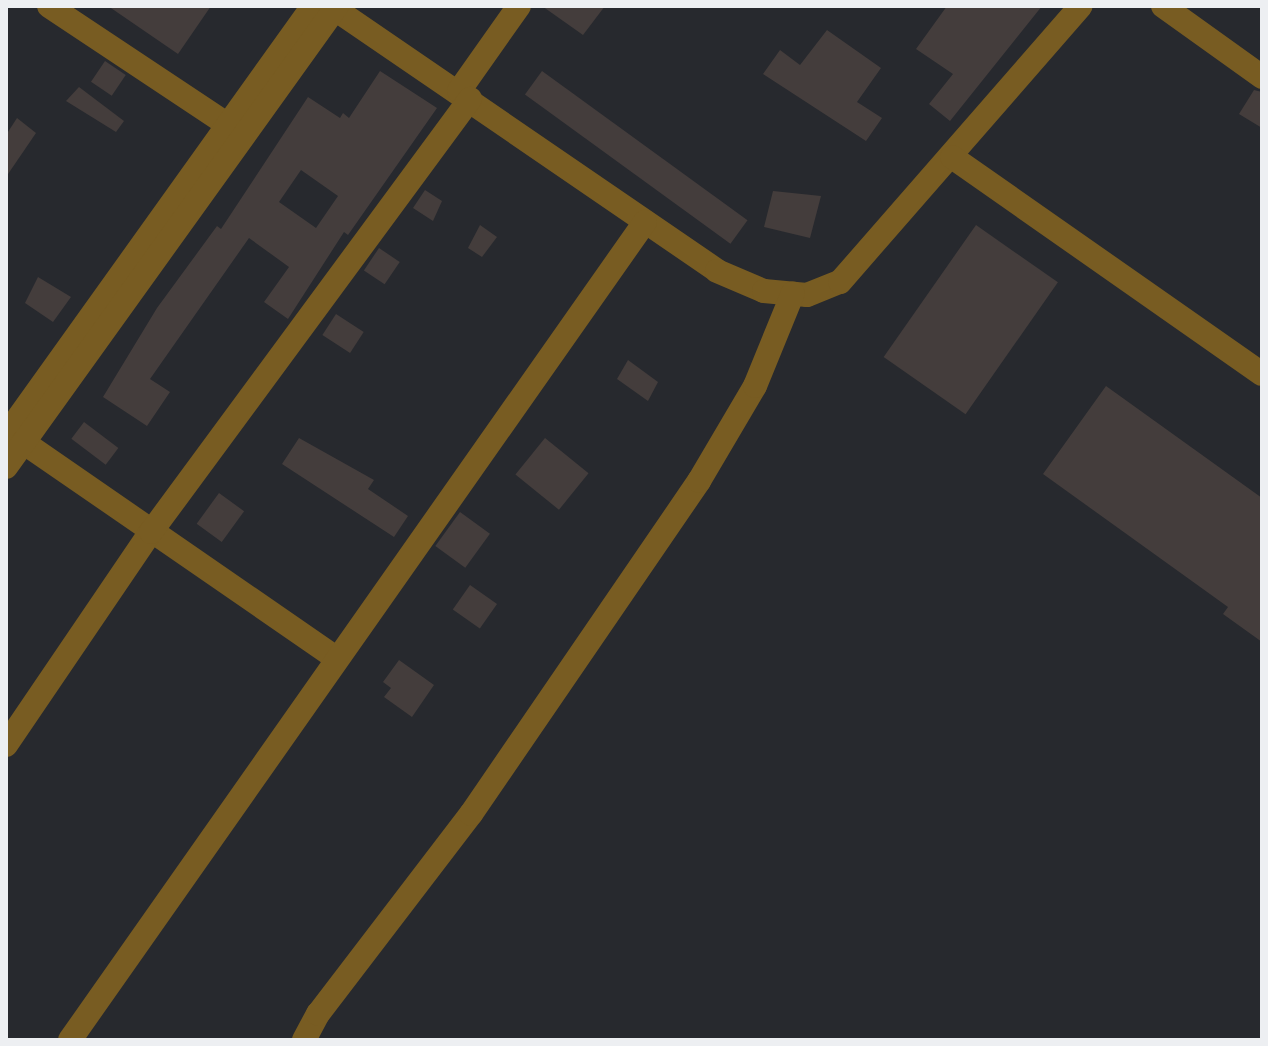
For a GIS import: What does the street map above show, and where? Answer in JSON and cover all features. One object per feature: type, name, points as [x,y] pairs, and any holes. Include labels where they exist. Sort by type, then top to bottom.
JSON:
[{"type":"street","points":[[49,6],[235,130]]},
{"type":"street","points":[[6,745],[151,532],[464,95],[519,6]]},
{"type":"street","points":[[6,467],[15,439],[235,130],[328,7],[464,95],[717,271],[764,291],[807,295],[840,282],[1081,6]]},
{"type":"street","points":[[1163,6],[1262,77]]},
{"type":"street","points":[[952,157],[1262,374]]},
{"type":"street","points":[[70,1040],[645,222]]},
{"type":"street","points":[[304,1040],[471,814],[699,481],[755,386],[793,293]]},
{"type":"street","points":[[15,439],[336,658]]},
{"type":"building","points":[[108,6],[211,6],[178,54]]},
{"type":"building","points":[[542,6],[605,6],[583,35]]},
{"type":"building","points":[[947,6],[1042,6],[950,121],[929,104],[953,74],[916,49]]},
{"type":"building","points":[[827,30],[881,68],[857,102],[882,118],[866,141],[763,74],[780,50],[800,65]]},
{"type":"building","points":[[105,61],[126,75],[112,96],[91,82]]},
{"type":"building","points":[[380,71],[437,108],[348,235],[344,232],[288,319],[264,302],[289,267],[249,238],[150,379],[170,392],[147,426],[103,397],[157,308],[217,226],[221,229],[308,97],[340,118],[343,113],[349,118]],"holes":[[[301,170],[338,196],[316,228],[279,202]]]},
{"type":"building","points":[[542,71],[747,220],[730,244],[525,94]]},
{"type":"building","points":[[79,87],[124,121],[116,132],[66,101]]},
{"type":"building","points":[[1254,90],[1262,92],[1262,128],[1239,114]]},
{"type":"building","points":[[17,118],[36,133],[6,177],[6,135]]},
{"type":"building","points":[[425,190],[442,201],[433,221],[413,208]]},
{"type":"building","points":[[773,191],[821,196],[810,238],[764,227]]},
{"type":"building","points":[[480,225],[497,237],[482,257],[468,248]]},
{"type":"building","points":[[976,225],[1058,282],[966,414],[884,357]]},
{"type":"building","points":[[379,248],[400,262],[385,284],[364,270]]},
{"type":"building","points":[[38,277],[71,297],[53,322],[25,303]]},
{"type":"building","points":[[336,314],[364,332],[350,353],[322,335]]},
{"type":"building","points":[[628,360],[658,382],[648,401],[617,379]]},
{"type":"building","points":[[1106,386],[1262,498],[1262,642],[1223,614],[1228,607],[1043,474]]},
{"type":"building","points":[[84,422],[118,448],[106,465],[71,439]]},
{"type":"building","points":[[299,438],[374,480],[368,489],[408,516],[394,537],[282,464]]},
{"type":"building","points":[[545,438],[589,473],[559,510],[515,475]]},
{"type":"building","points":[[219,493],[244,511],[222,542],[197,524]]},
{"type":"building","points":[[460,512],[490,534],[465,568],[435,546]]},
{"type":"building","points":[[470,585],[497,604],[480,629],[453,610]]},
{"type":"building","points":[[399,660],[434,685],[412,717],[384,697],[391,688],[383,682]]}]
